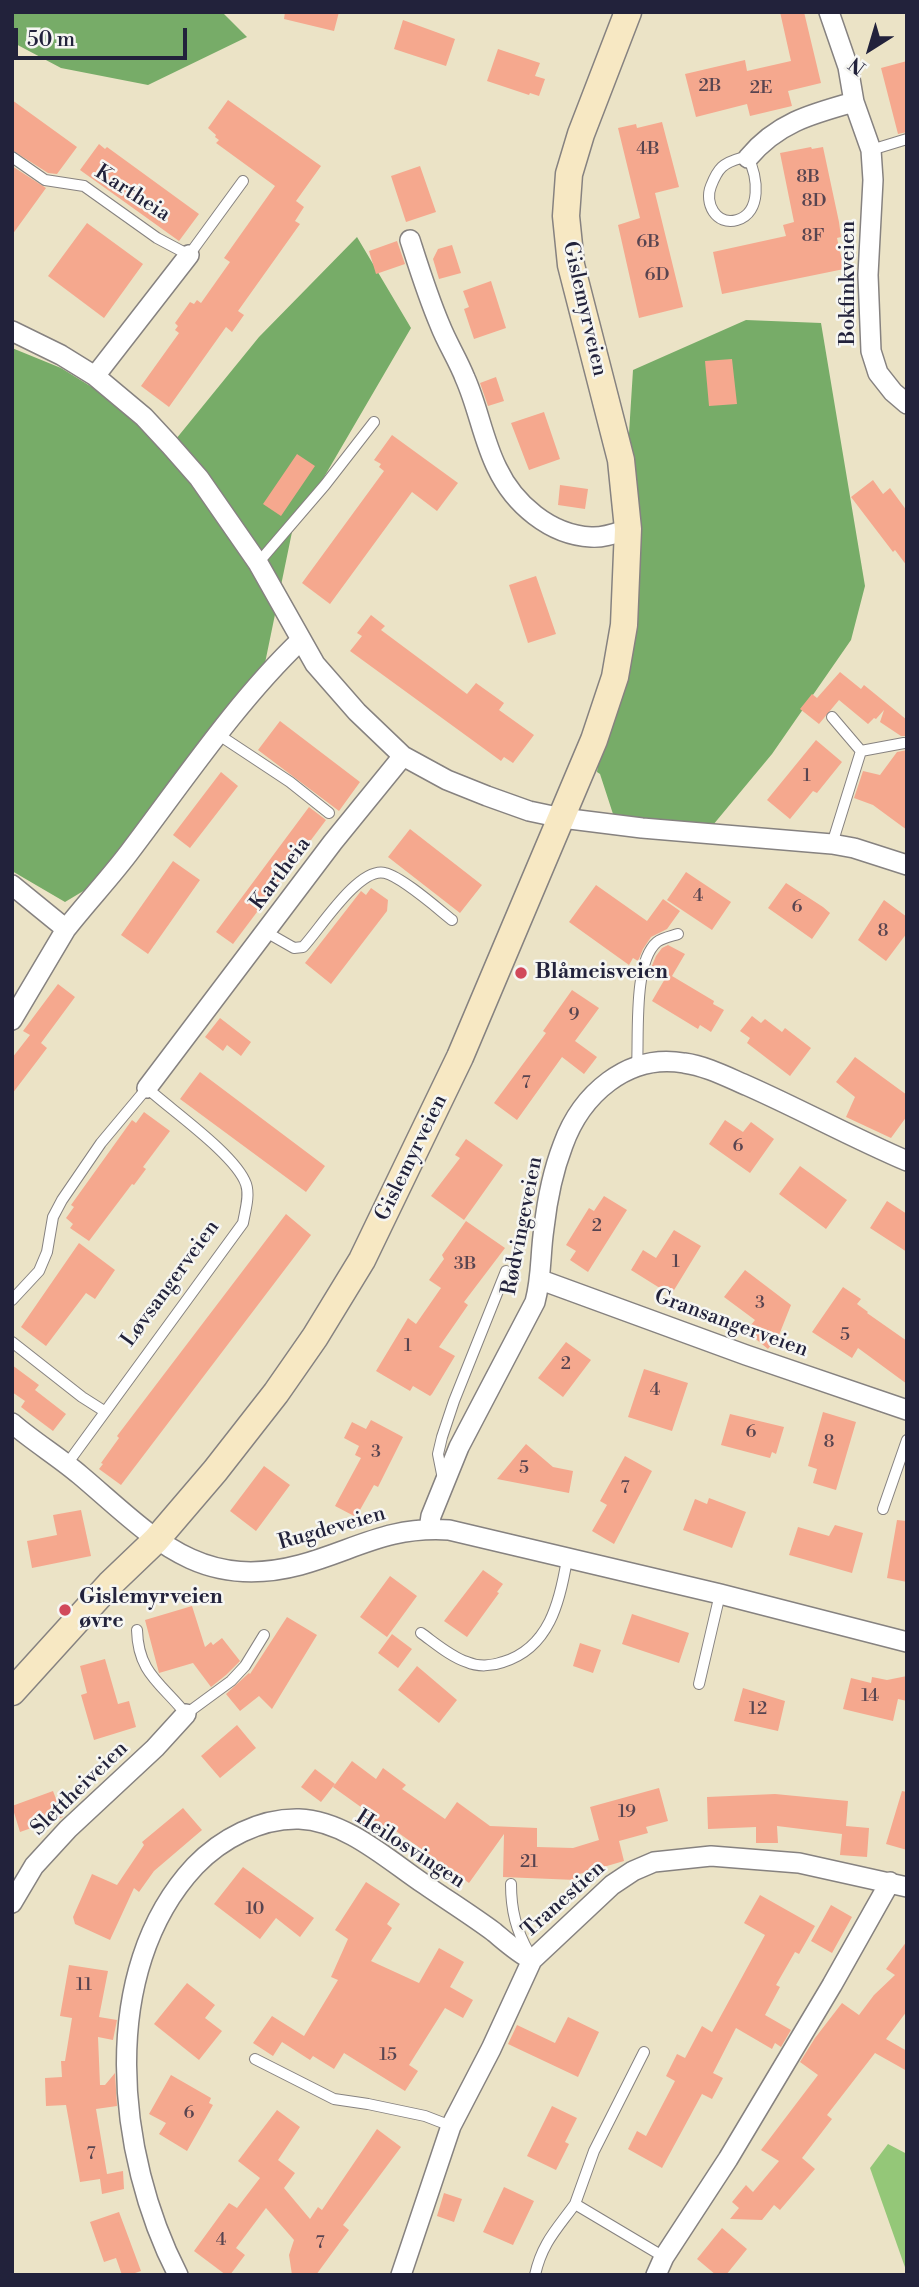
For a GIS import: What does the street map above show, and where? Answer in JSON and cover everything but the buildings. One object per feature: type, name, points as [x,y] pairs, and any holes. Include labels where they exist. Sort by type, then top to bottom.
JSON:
[{"type":"street","name":"Gislemyrveien","points":[[12,1692],[110,1584],[156,1540],[276,1394],[315,1338],[362,1260],[460,1057],[594,740],[615,677],[624,625],[628,529],[621,460],[571,265],[566,216],[569,174],[574,154],[628,12]]},
{"type":"street","name":"Bokfinkveien","points":[[829,12],[848,67],[854,102],[871,150],[873,180],[868,275],[871,351],[878,373],[907,404]]},
{"type":"street","points":[[748,158],[761,142],[774,132],[813,113],[854,102]]},
{"type":"street","points":[[410,240],[440,326],[466,379],[493,459],[510,490],[529,511],[549,526],[561,530],[592,538],[628,529]]},
{"type":"street","points":[[95,376],[189,255]]},
{"type":"street","points":[[12,331],[61,355],[95,376],[144,417],[178,453],[214,498],[258,563],[315,664],[375,731],[403,756],[447,780],[529,811],[642,828],[832,844],[907,865]]},
{"type":"street","points":[[12,1020],[66,929],[129,853],[219,735],[281,659],[301,640]]},
{"type":"street","name":"Kartheia","points":[[266,932],[333,842],[403,756]]},
{"type":"street","points":[[12,885],[66,929]]},
{"type":"street","points":[[147,1088],[266,932]]},
{"type":"street","name":"Rødvingeveien","points":[[429,1529],[444,1483],[475,1413],[535,1302],[541,1280],[544,1229],[555,1172],[569,1129],[593,1095],[624,1071],[654,1062],[682,1062],[710,1070],[907,1161]]},
{"type":"street","name":"Gransangerveien","points":[[541,1280],[907,1410]]},
{"type":"street","points":[[12,1423],[67,1464],[156,1540]]},
{"type":"street","name":"Rugdeveien","points":[[156,1540],[197,1562],[228,1572],[250,1572],[300,1565],[373,1538],[429,1529],[468,1534],[907,1642]]},
{"type":"street","name":"Slettheiveien","points":[[12,1903],[34,1866],[155,1748],[186,1714]]},
{"type":"street","name":"Heilosvingen","points":[[178,2275],[166,2252],[136,2159],[128,2097],[129,2032],[138,1972],[156,1921],[183,1879],[201,1860],[236,1834],[256,1827],[298,1819],[319,1822],[365,1843],[532,1960]]},
{"type":"street","name":"Tranestien","points":[[401,2275],[451,2126],[491,2049],[532,1960],[612,1885],[633,1871],[654,1862],[711,1857],[799,1863],[898,1884],[858,1941],[728,2160],[660,2266]]},
{"type":"lane","points":[[871,150],[907,139]]},
{"type":"lane","name":"Kartheia","points":[[12,157],[45,180],[84,186],[156,238],[189,255]]},
{"type":"lane","points":[[748,158],[756,178],[753,204],[746,215],[735,221],[724,219],[715,214],[708,204],[709,190],[715,175],[725,163],[748,158]]},
{"type":"lane","points":[[189,255],[243,181]]},
{"type":"lane","points":[[258,563],[325,485],[374,422]]},
{"type":"lane","points":[[832,717],[861,751]]},
{"type":"lane","points":[[219,735],[290,782],[329,813]]},
{"type":"lane","points":[[861,751],[904,743]]},
{"type":"lane","points":[[832,844],[861,751]]},
{"type":"lane","name":"Kartheia","points":[[266,932],[293,948],[303,947],[362,879],[377,872],[394,877],[453,919]]},
{"type":"lane","points":[[637,1067],[641,974],[647,956],[658,941],[678,934]]},
{"type":"lane","points":[[12,1300],[39,1271],[47,1252],[53,1217],[62,1200],[101,1143],[147,1088]]},
{"type":"lane","name":"Løvsangerveien","points":[[67,1464],[147,1356],[176,1311],[243,1223],[247,1202],[246,1184],[231,1163],[147,1088]]},
{"type":"lane","points":[[444,1483],[439,1454],[442,1437],[506,1271]]},
{"type":"lane","points":[[12,1342],[104,1411]]},
{"type":"lane","points":[[883,1509],[907,1441]]},
{"type":"lane","points":[[421,1633],[464,1662],[478,1666],[498,1664],[520,1657],[534,1645],[548,1625],[557,1605],[567,1559]]},
{"type":"lane","points":[[699,1684],[720,1594]]},
{"type":"lane","points":[[137,1630],[137,1648],[148,1673],[186,1714]]},
{"type":"lane","name":"Slettheiveien","points":[[186,1714],[230,1682],[245,1666],[264,1635]]},
{"type":"lane","points":[[511,1884],[515,1926],[532,1960]]},
{"type":"lane","points":[[535,2275],[546,2243],[556,2226],[575,2204],[594,2151],[644,2052]]},
{"type":"lane","points":[[255,2059],[334,2099],[425,2116],[451,2126]]},
{"type":"lane","name":"Tranestien","points":[[575,2204],[660,2266]]},
{"type":"green space","points":[[12,12],[222,12],[247,37],[148,85],[61,68],[12,42]]},
{"type":"green space","points":[[357,237],[411,328],[292,532],[265,663],[110,875],[65,902],[12,871],[12,348],[61,368],[176,439],[259,337]]},
{"type":"green space","points":[[746,320],[821,323],[865,586],[851,640],[772,754],[708,831],[613,814],[597,772],[616,640],[633,370]]},
{"type":"green space","points":[[888,2144],[907,2154],[907,2273],[870,2168]]},
{"type":"place","name":"Blåmeisveien","points":[[521,973]]},
{"type":"place","name":"Gislemyrveien øvre","points":[[65,1610]]}]
